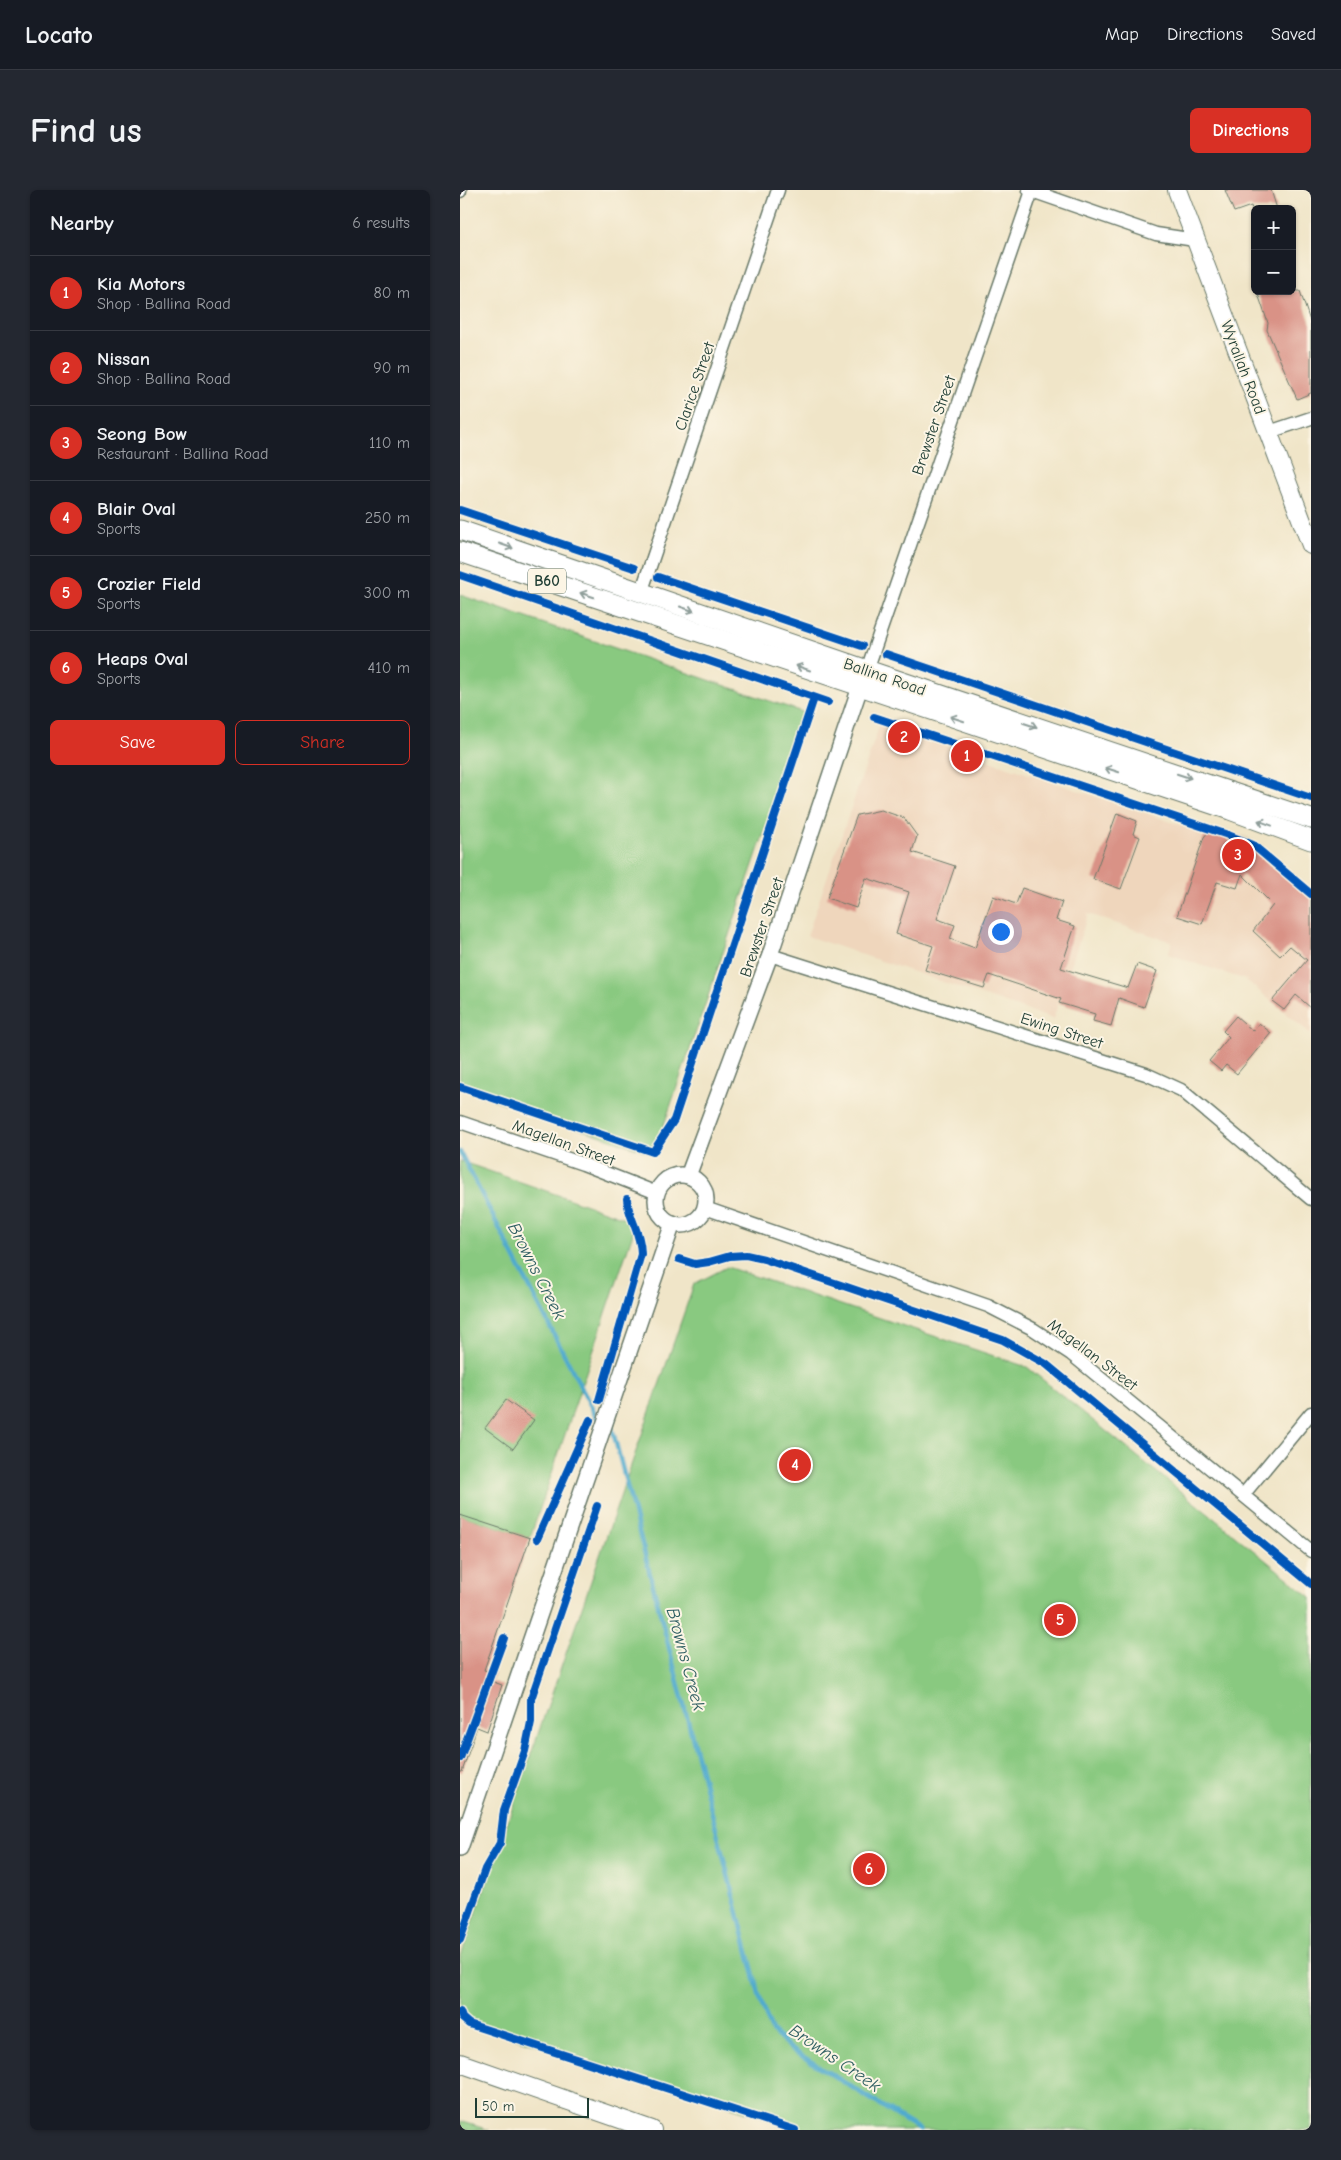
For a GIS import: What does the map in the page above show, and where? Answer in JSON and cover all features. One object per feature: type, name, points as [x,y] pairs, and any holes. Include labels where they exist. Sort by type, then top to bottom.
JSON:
[{"type":"main road","name":"Wyrallah Road","points":[[1177,190],[1311,545]]},
{"type":"main road","name":"Ballina Road","points":[[460,530],[640,593],[864,679],[1311,840]]},
{"type":"main road","name":"Ballina Road","points":[[460,552],[1311,818]]},
{"type":"main road","points":[[460,2063],[652,2130]]},
{"type":"street","name":"Clarice Street","points":[[640,593],[778,190]]},
{"type":"street","points":[[1030,190],[1156,234],[1195,240]]},
{"type":"street","name":"Brewster Street","points":[[688,1176],[770,955],[1030,190]]},
{"type":"street","points":[[1269,432],[1311,418]]},
{"type":"street","name":"Ewing Street","points":[[770,955],[1146,1074],[1166,1082],[1180,1090],[1311,1199]]},
{"type":"street","name":"Magellan Street","points":[[462,1123],[657,1192]]},
{"type":"street","points":[[677,1175],[688,1176],[700,1183],[706,1202],[704,1208],[692,1222],[673,1223],[660,1213],[656,1204],[657,1192],[666,1179],[677,1175]]},
{"type":"street","name":"Magellan Street","points":[[704,1208],[988,1306],[1033,1329],[1071,1354],[1311,1551]]},
{"type":"street","points":[[460,1848],[673,1223]]},
{"type":"street","points":[[1242,1495],[1311,1413]]},
{"type":"shaded area","points":[[880,724],[1231,842],[1311,899],[1311,1034],[1246,980],[1168,954],[1172,942],[1088,914],[1053,1019],[807,936]]},
{"type":"green space","points":[[460,595],[805,713],[654,1154],[460,1088]]},
{"type":"green space","points":[[460,1161],[627,1219],[633,1233],[530,1538],[460,1515]]},
{"type":"green space","points":[[727,1267],[1027,1367],[1311,1597],[1311,2130],[803,2130],[460,2020],[460,1959],[694,1284]]},
{"type":"green space","points":[[460,2121],[489,2130],[460,2130]]},
{"type":"building","points":[[1225,190],[1271,190],[1276,205],[1251,205],[1234,212]]},
{"type":"building","points":[[1296,291],[1300,291],[1311,324],[1311,393],[1297,399],[1267,330],[1268,323],[1258,295],[1296,295]]},
{"type":"building","points":[[881,810],[904,818],[917,836],[912,852],[955,866],[937,919],[955,925],[950,939],[975,948],[993,896],[1016,904],[1022,888],[1062,902],[1056,920],[1075,926],[1061,968],[1128,988],[1137,964],[1157,971],[1144,1007],[1119,998],[1111,1026],[1093,1021],[1095,1014],[1059,1003],[1061,999],[989,975],[984,988],[925,970],[933,946],[896,934],[909,892],[866,878],[856,908],[827,898],[857,815]]},
{"type":"building","points":[[1117,813],[1137,821],[1133,834],[1140,837],[1121,889],[1093,879]]},
{"type":"building","points":[[1209,831],[1224,834],[1229,841],[1250,848],[1311,899],[1311,1008],[1296,995],[1284,1010],[1272,1001],[1307,960],[1290,946],[1280,956],[1253,931],[1273,905],[1242,874],[1237,888],[1217,882],[1202,924],[1177,916],[1204,837]]},
{"type":"building","points":[[1236,1016],[1253,1031],[1259,1023],[1271,1033],[1237,1074],[1226,1065],[1221,1071],[1209,1061],[1229,1037],[1223,1031]]},
{"type":"building","points":[[506,1400],[534,1420],[513,1449],[485,1428]]},
{"type":"building","points":[[460,1515],[530,1538],[484,1670],[495,1673],[491,1681],[502,1685],[487,1731],[477,1727],[462,1772],[460,1772]]},
{"type":"waterway","name":"Browns Creek","points":[[460,1152],[598,1420],[611,1424],[762,2006],[772,2031],[791,2049],[920,2130]]},
{"type":"cycle path","points":[[460,510],[634,568]]},
{"type":"cycle path","points":[[460,575],[828,702]]},
{"type":"cycle path","points":[[658,577],[862,646]]},
{"type":"cycle path","points":[[886,654],[1311,798]]},
{"type":"cycle path","points":[[460,1087],[653,1152],[674,1120],[814,698]]},
{"type":"cycle path","points":[[874,717],[1253,845],[1311,894]]},
{"type":"cycle path","points":[[599,1400],[641,1254],[639,1239],[627,1199]]},
{"type":"cycle path","points":[[679,1259],[695,1264],[730,1256],[746,1255],[764,1259],[1003,1340],[1046,1364],[1311,1584]]},
{"type":"cycle path","points":[[537,1539],[590,1420]]},
{"type":"cycle path","points":[[460,1940],[485,1869],[500,1843],[504,1810],[525,1751],[531,1722],[531,1699],[597,1506]]},
{"type":"cycle path","points":[[460,1758],[504,1638]]},
{"type":"cycle path","points":[[460,2012],[462,2018],[469,2024],[795,2130]]},
{"type":"place","name":"Nissan","points":[[904,737]]},
{"type":"place","name":"Kia Motors","points":[[967,756]]},
{"type":"place","name":"Seong Bow","points":[[1238,855]]},
{"type":"place","name":"Blair Oval","points":[[795,1465]]},
{"type":"place","name":"Crozier Field","points":[[1060,1620]]},
{"type":"place","name":"Heaps Oval","points":[[869,1869]]}]
